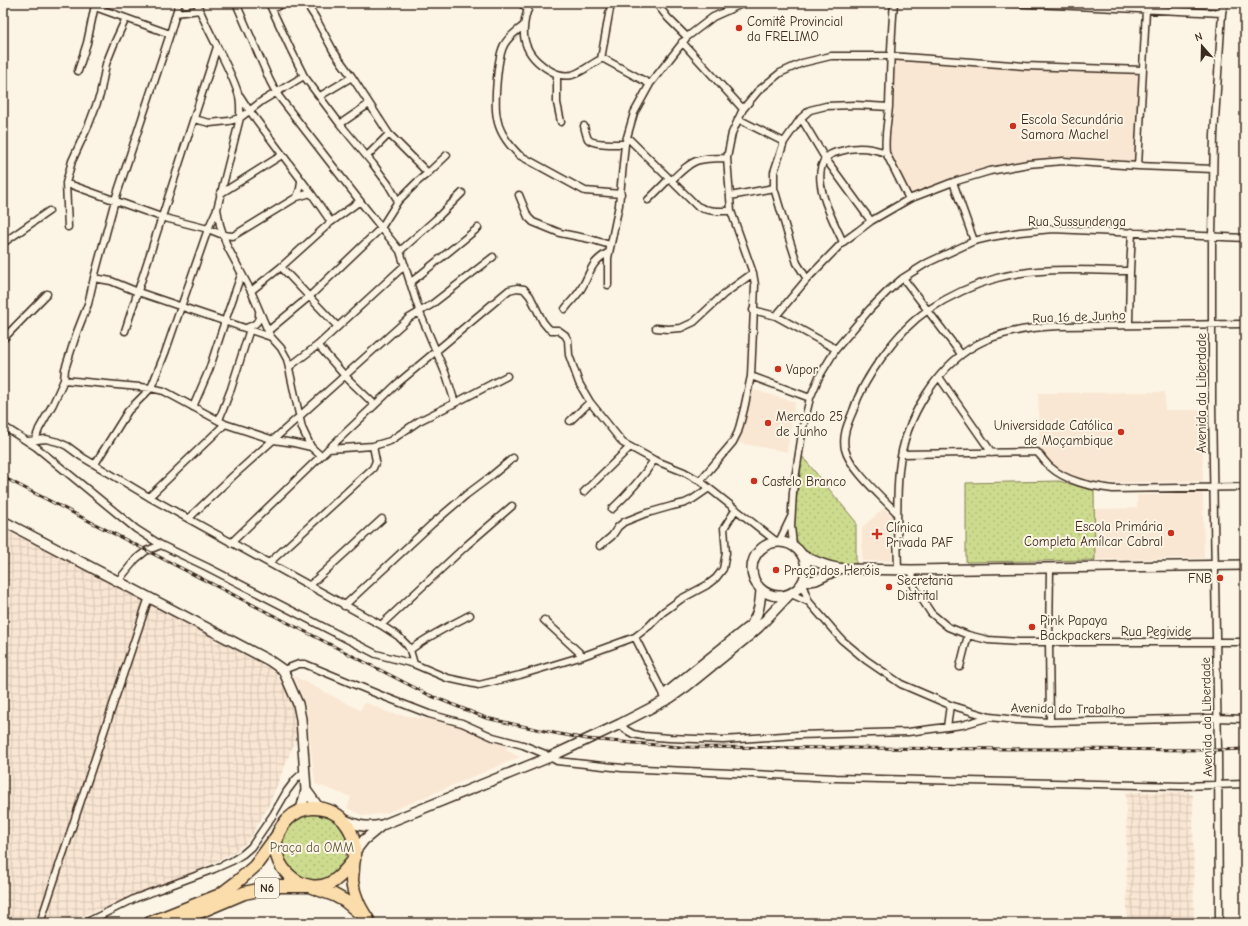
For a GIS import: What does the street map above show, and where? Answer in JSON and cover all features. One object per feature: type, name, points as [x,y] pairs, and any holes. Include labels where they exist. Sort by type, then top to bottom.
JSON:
[{"type":"highway","points":[[301,810],[319,808],[331,811],[342,818]]},
{"type":"highway","name":"N6","points":[[150,923],[220,895],[254,866],[277,835],[282,825],[291,816],[301,810]]},
{"type":"highway","name":"N6","points":[[342,818],[352,834],[354,844],[352,880],[357,903],[369,922]]},
{"type":"highway","name":"N6","points":[[277,835],[277,858],[282,868],[289,876],[298,882],[334,895],[346,902],[369,922]]},
{"type":"highway","name":"N6","points":[[173,923],[244,893],[262,888],[278,886],[325,885],[340,877],[354,857]]},
{"type":"street","points":[[31,441],[54,404],[64,380],[65,369],[88,304],[115,200],[179,3]]},
{"type":"street","points":[[197,3],[239,94],[249,110],[331,222]]},
{"type":"street","points":[[236,3],[276,92],[400,251],[420,313],[447,377],[455,403]]},
{"type":"street","points":[[284,3],[270,6],[304,76],[340,124],[367,156],[388,184],[398,201]]},
{"type":"street","points":[[306,3],[334,52],[389,134],[428,173]]},
{"type":"street","points":[[521,3],[528,10]]},
{"type":"street","points":[[530,3],[523,26],[527,48],[542,65],[557,74],[572,75],[584,70],[601,59],[611,3]]},
{"type":"street","points":[[656,3],[668,18],[687,37]]},
{"type":"street","points":[[608,285],[610,249],[620,205],[625,144],[634,113],[650,84],[687,37],[712,17],[732,5],[744,3]]},
{"type":"street","points":[[894,3],[890,56],[889,107],[885,146],[886,153],[909,199]]},
{"type":"street","points":[[1010,3],[1222,13]]},
{"type":"street","name":"Avenida da Liberdade","points":[[1219,923],[1213,487],[1212,236],[1214,135],[1222,13],[1224,3]]},
{"type":"street","points":[[78,71],[87,43],[95,5],[170,34]]},
{"type":"street","points":[[176,12],[200,10]]},
{"type":"street","points":[[1138,166],[1146,10]]},
{"type":"street","points":[[68,227],[66,183],[72,161],[100,95],[106,64],[126,18]]},
{"type":"street","points":[[523,26],[504,44],[498,67],[497,118],[503,133],[512,148],[519,155],[585,191],[621,194]]},
{"type":"street","points":[[682,42],[743,109]]},
{"type":"street","points":[[125,331],[217,47]]},
{"type":"street","points":[[700,481],[733,442],[738,432],[751,376],[755,285],[731,211],[727,158],[732,133],[738,119],[743,109],[758,91],[780,73],[802,63],[831,56],[890,56],[1025,66],[1143,70]]},
{"type":"street","points":[[601,59],[604,59],[650,84]]},
{"type":"street","points":[[557,74],[557,103],[561,122]]},
{"type":"street","points":[[194,119],[210,123],[230,121],[240,118],[249,110],[276,92],[304,76]]},
{"type":"street","points":[[320,96],[352,77]]},
{"type":"street","points":[[95,464],[128,411],[151,388],[165,353],[180,306],[208,229],[217,209],[240,118],[239,94]]},
{"type":"street","points":[[340,124],[369,104]]},
{"type":"street","points":[[807,279],[797,263],[774,188],[774,172],[784,142],[801,118],[810,110],[826,106],[855,105],[889,107]]},
{"type":"street","points":[[801,118],[825,158],[871,221]]},
{"type":"street","points":[[738,119],[784,142]]},
{"type":"street","points":[[584,126],[587,138],[590,141],[599,143],[625,144]]},
{"type":"street","points":[[367,156],[389,134]]},
{"type":"street","points":[[627,137],[696,206],[703,210],[731,211]]},
{"type":"street","points":[[843,242],[829,213],[821,188],[820,171],[825,158],[832,153],[849,148],[873,149],[886,153]]},
{"type":"street","points":[[220,194],[282,155]]},
{"type":"street","points":[[270,334],[381,228],[398,201],[447,155]]},
{"type":"street","points":[[648,200],[692,162],[706,158],[727,158]]},
{"type":"street","points":[[776,316],[807,279],[843,242],[871,221],[909,199],[953,182],[990,171],[1028,164],[1063,161],[1138,166],[1213,168]]},
{"type":"street","points":[[297,197],[301,181]]},
{"type":"street","points":[[953,182],[974,241]]},
{"type":"street","points":[[66,183],[161,217],[208,229],[223,235],[233,236]]},
{"type":"street","points":[[730,196],[774,188]]},
{"type":"street","points":[[227,246],[233,236],[297,197],[311,193]]},
{"type":"street","points":[[400,251],[462,193]]},
{"type":"street","points":[[519,195],[528,217],[533,222],[560,233],[590,239],[610,249]]},
{"type":"street","points":[[250,291],[281,267],[331,222],[360,201]]},
{"type":"street","points":[[217,209],[227,246],[270,334],[281,348],[289,367],[302,428],[311,447],[321,456]]},
{"type":"street","points":[[3,243],[49,211]]},
{"type":"street","points":[[410,283],[478,228]]},
{"type":"street","name":"Rua Sussundenga","points":[[793,545],[791,532],[795,478],[800,442],[810,398],[819,377],[836,349],[870,309],[903,278],[927,263],[974,241],[1020,232],[1053,229],[1245,238]]},
{"type":"street","points":[[1129,325],[1132,232]]},
{"type":"street","points":[[565,309],[582,288],[594,264],[610,249]]},
{"type":"street","points":[[189,518],[409,318],[420,313],[493,257]]},
{"type":"street","points":[[289,367],[318,345],[405,265]]},
{"type":"street","points":[[281,267],[337,326]]},
{"type":"street","points":[[896,512],[854,466],[846,450],[844,438],[857,397],[889,347],[928,310],[972,287],[996,279],[1022,272],[1051,270],[1130,271]]},
{"type":"street","points":[[656,328],[681,328],[694,322],[724,294],[752,273]]},
{"type":"street","points":[[193,407],[209,370],[241,275]]},
{"type":"street","points":[[94,278],[111,281],[138,292],[225,321],[270,334]]},
{"type":"street","points":[[903,278],[961,354]]},
{"type":"street","points":[[231,542],[398,383],[509,290],[517,288],[524,289],[530,296],[543,322],[548,328],[551,330],[558,330],[565,335],[568,340],[569,355],[578,383],[590,402],[623,443],[654,460],[684,472],[700,481],[778,542]]},
{"type":"street","points":[[3,339],[47,294]]},
{"type":"street","points":[[754,310],[776,316],[836,349]]},
{"type":"street","points":[[219,420],[231,389],[248,328],[256,324],[260,317],[259,312]]},
{"type":"street","name":"Rua 16 de Junho","points":[[898,570],[896,512],[899,469],[905,441],[915,414],[929,391],[939,377],[961,354],[986,340],[1031,327],[1245,324]]},
{"type":"street","points":[[318,345],[375,405]]},
{"type":"street","points":[[328,449],[374,446],[390,441],[419,421],[507,376]]},
{"type":"street","points":[[751,376],[810,398]]},
{"type":"street","points":[[939,377],[992,453]]},
{"type":"street","points":[[64,380],[151,388],[164,392],[225,424],[274,440],[311,447]]},
{"type":"street","points":[[570,421],[590,402]]},
{"type":"street","points":[[149,497],[225,424]]},
{"type":"street","points":[[3,426],[31,441],[136,529],[161,546],[207,567],[346,640],[376,654],[414,664],[447,678],[479,685],[520,676],[583,656],[635,637],[681,599],[716,578],[724,569],[726,553],[724,528],[736,509]]},
{"type":"street","points":[[31,441],[46,439],[67,446],[82,457],[149,497],[380,625],[398,636],[410,650],[414,664]]},
{"type":"street","points":[[269,563],[373,468],[376,461],[374,446]]},
{"type":"street","points":[[584,492],[630,447]]},
{"type":"street","points":[[902,454],[1037,452],[1049,466],[1061,475],[1077,482],[1095,487],[1113,489],[1245,486]]},
{"type":"street","points":[[344,606],[438,519],[513,458]]},
{"type":"street","points":[[612,509],[631,492],[654,460]]},
{"type":"street","points":[[600,546],[612,536],[624,522],[644,514],[685,503],[709,488]]},
{"type":"street","points":[[380,625],[512,506]]},
{"type":"street","name":"Rua Sussundenga","points":[[778,542],[792,516]]},
{"type":"street","points":[[309,586],[382,519]]},
{"type":"street","points":[[3,521],[270,661],[283,670],[298,704],[301,719],[306,790],[301,810]]},
{"type":"street","points":[[791,594],[778,596],[772,595],[761,590],[755,582],[752,574],[752,565],[755,556],[768,544],[778,542],[788,543],[793,545],[804,556],[818,563],[839,569],[912,570],[1245,565]]},
{"type":"street","points":[[118,581],[136,559],[146,551],[161,546]]},
{"type":"street","points":[[342,818],[364,827],[382,825],[520,769],[620,724],[670,698],[687,686],[759,627],[791,594],[798,590],[803,583],[806,574],[804,556]]},
{"type":"street","points":[[1050,568],[1050,722]]},
{"type":"street","points":[[803,583],[816,580],[839,569]]},
{"type":"street","name":"Rua Pegivide","points":[[912,570],[914,587],[931,613],[948,627],[968,635],[988,640],[1049,642],[1245,642]]},
{"type":"street","name":"Avenida do Trabalho","points":[[803,583],[808,602]]},
{"type":"street","points":[[548,756],[664,695],[752,625],[759,612],[761,590]]},
{"type":"street","name":"Avenida do Trabalho","points":[[791,594],[808,602],[842,640],[866,660],[900,684],[950,705],[990,717],[1050,722],[1217,718],[1245,719]]},
{"type":"street","points":[[40,923],[149,597]]},
{"type":"street","points":[[410,650],[435,633],[470,615]]},
{"type":"street","points":[[544,620],[583,656]]},
{"type":"street","points":[[960,667],[968,635]]},
{"type":"street","points":[[635,637],[664,695]]},
{"type":"street","points":[[283,670],[299,664],[305,664],[408,706],[429,714],[462,723],[493,737],[523,746],[557,761],[622,768],[836,778],[1017,781],[1175,786],[1245,784]]},
{"type":"street","points":[[947,727],[950,705]]},
{"type":"street","points":[[620,724],[633,734],[643,736],[723,740],[908,732],[947,727],[990,717]]},
{"type":"street","points":[[85,923],[136,898],[214,869],[243,854],[251,847],[273,815],[287,790],[305,771]]},
{"type":"street","points":[[306,790],[319,808]]},
{"type":"street","points":[[354,857],[364,840],[382,825]]},
{"type":"shaded area","name":"Escola Secundária Samora Machel","points":[[891,59],[1142,73],[1138,165],[1026,163],[911,198],[887,152]]},
{"type":"shaded area","name":"Mercado 25 de Junho","points":[[751,389],[795,402],[787,452],[739,443]]},
{"type":"shaded area","name":"Universidade Católica de Moçambique","points":[[1165,392],[1165,410],[1203,410],[1203,481],[1106,483],[1066,476],[1040,454],[1038,393]]},
{"type":"shaded area","name":"Escola Primária Completa Amílcar Cabral","points":[[1203,493],[1204,558],[1095,560],[1094,509],[1137,508],[1137,495]]},
{"type":"shaded area","name":"Clínica Privada PAF","points":[[884,508],[892,517],[892,561],[862,561],[862,527]]},
{"type":"shaded area","points":[[3,529],[67,560],[273,670],[292,698],[297,722],[297,736],[269,805],[249,840],[234,853],[189,874],[66,923],[3,923]]},
{"type":"shaded area","points":[[294,676],[360,710],[365,702],[390,713],[455,724],[508,746],[506,750],[520,757],[387,813],[363,816],[347,808],[351,797],[315,784],[306,707]]},
{"type":"shaded area","points":[[1126,792],[1188,792],[1193,795],[1194,923],[1127,923]]},
{"type":"green space","points":[[802,456],[856,522],[856,566],[826,565],[807,554],[798,542],[792,530]]},
{"type":"green space","points":[[1059,481],[1094,490],[1095,560],[966,562],[966,483]]},
{"type":"green space","name":"Praça da OMM","points":[[316,813],[331,818],[342,828],[347,844],[346,852],[340,868],[327,879],[302,881],[284,868],[280,835],[294,818]]},
{"type":"railway","points":[[3,477],[429,695],[486,718],[554,733],[587,739],[680,747],[1245,749]]},
{"type":"place","name":"Comitê Provincial da FRELIMO","points":[[739,28]]},
{"type":"place","name":"Escola Secundária Samora Machel","points":[[1013,126]]},
{"type":"place","name":"Vapor","points":[[778,369]]},
{"type":"place","name":"Mercado 25 de Junho","points":[[768,423]]},
{"type":"place","name":"Universidade Católica de Moçambique","points":[[1121,432]]},
{"type":"place","name":"Castelo Branco","points":[[754,481]]},
{"type":"place","name":"Escola Primária Completa Amílcar Cabral","points":[[1171,533]]},
{"type":"place","name":"Clínica Privada PAF","points":[[877,534]]},
{"type":"place","name":"Praça dos Heróis","points":[[776,570]]},
{"type":"place","name":"FNB","points":[[1220,578]]},
{"type":"place","name":"Secretaria Distrital","points":[[889,587]]},
{"type":"place","name":"Pink Papaya Backpackers","points":[[1032,627]]}]
